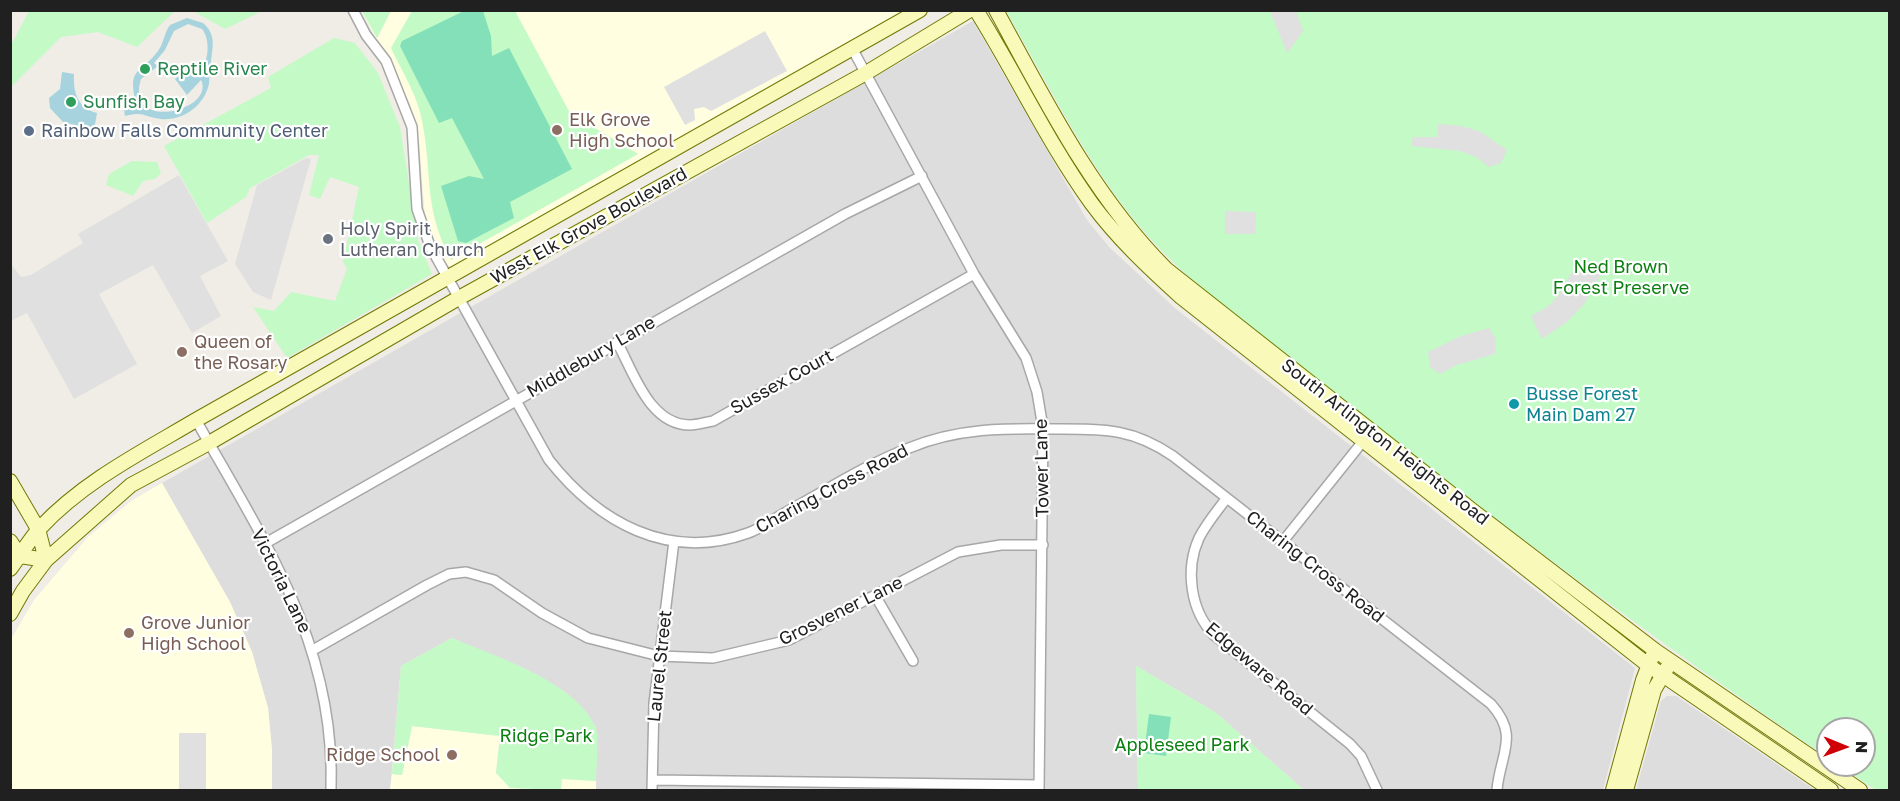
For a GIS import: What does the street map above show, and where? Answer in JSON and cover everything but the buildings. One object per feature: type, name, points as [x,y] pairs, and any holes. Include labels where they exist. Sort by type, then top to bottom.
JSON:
[{"type":"street","name":"Charing Cross Road","points":[[352,10],[366,35],[386,61],[412,127],[417,209],[430,246],[446,279],[549,460],[597,510],[630,529],[674,541],[721,541],[749,532],[893,454],[933,439],[978,429],[1109,429],[1136,435],[1173,456],[1226,499],[1284,540],[1496,711],[1507,729],[1497,790]]},
{"type":"street","name":"West Elk Grove Boulevard","points":[[10,569],[38,529],[92,482],[196,420],[920,10]]},
{"type":"street","name":"West Elk Grove Boulevard","points":[[10,614],[23,591],[46,560],[131,485],[209,443],[457,299],[866,73],[970,10]]},
{"type":"street","name":"South Arlington Heights Road","points":[[976,10],[1075,180],[1112,229],[1180,297],[1648,665],[1831,790]]},
{"type":"street","name":"South Arlington Heights Road","points":[[996,10],[1086,168],[1146,248],[1166,269],[1473,511],[1656,651],[1860,790]]},
{"type":"street","name":"Tower Lane","points":[[853,50],[974,274],[1026,358],[1037,392],[1043,428],[1039,788]]},
{"type":"street","name":"Middlebury Lane","points":[[264,544],[845,214],[922,176]]},
{"type":"street","name":"Sussex Court","points":[[617,342],[651,405],[667,419],[689,425],[713,421],[974,274]]},
{"type":"street","name":"Victoria Lane","points":[[196,420],[298,607],[313,650],[328,713],[331,790]]},
{"type":"street","points":[[1284,540],[1364,440]]},
{"type":"street","points":[[10,481],[38,529],[46,560],[20,556],[10,541]]},
{"type":"street","name":"Edgeware Road","points":[[1226,499],[1205,528],[1195,550],[1193,594],[1199,616],[1214,635],[1350,744],[1361,756],[1377,790]]},
{"type":"street","name":"Laurel Street","points":[[652,790],[654,703],[674,541]]},
{"type":"street","name":"Grosvener Lane","points":[[313,650],[427,585],[449,574],[466,572],[494,580],[542,613],[588,638],[659,656],[713,658],[751,651],[789,640],[876,597],[958,552],[1001,544],[1043,545]]},
{"type":"street","points":[[876,597],[913,661]]},
{"type":"street","points":[[1613,790],[1648,665],[1656,651]]},
{"type":"street","points":[[1626,790],[1654,690],[1672,662]]},
{"type":"street","points":[[653,780],[1039,788]]},
{"type":"shaded area","name":"Elk Grove High School","points":[[362,11],[906,11],[453,268],[445,264],[425,217],[419,140],[410,104]]},
{"type":"shaded area","points":[[1270,11],[1296,11],[1303,31],[1287,53]]},
{"type":"shaded area","points":[[973,21],[1087,220],[1110,248],[1176,309],[1635,668],[1603,790],[1304,790],[1215,712],[1136,666],[1138,790],[596,790],[596,727],[565,692],[538,676],[452,638],[401,666],[390,790],[272,790],[272,750],[268,708],[252,652],[230,602],[162,483]]},
{"type":"shaded area","points":[[765,31],[787,71],[711,111],[704,107],[694,109],[695,120],[685,125],[664,87]]},
{"type":"shaded area","points":[[1438,124],[1462,126],[1481,132],[1507,150],[1501,163],[1489,167],[1476,157],[1460,151],[1411,146],[1413,137],[1438,137]]},
{"type":"shaded area","points":[[306,158],[311,159],[271,300],[253,292],[235,264],[257,185]]},
{"type":"shaded area","points":[[179,175],[228,261],[200,276],[221,316],[192,333],[153,265],[99,294],[137,364],[74,399],[27,313],[11,321],[11,264],[21,277],[31,275],[83,243],[78,234]]},
{"type":"shaded area","points":[[1225,211],[1256,212],[1255,234],[1225,234]]},
{"type":"shaded area","points":[[1578,262],[1590,263],[1601,274],[1594,289],[1567,322],[1542,339],[1531,316],[1547,307],[1558,296]]},
{"type":"shaded area","points":[[1489,328],[1496,339],[1495,354],[1457,365],[1440,374],[1430,367],[1428,352],[1461,336]]},
{"type":"shaded area","name":"Grove Junior High School","points":[[162,483],[230,602],[252,652],[268,708],[272,750],[272,790],[11,790],[10,641],[34,600],[88,537],[131,501]]},
{"type":"shaded area","points":[[1667,696],[1676,696],[1815,790],[1636,790],[1661,701]]},
{"type":"shaded area","name":"Ridge School","points":[[412,726],[500,736],[496,773],[561,790],[390,790],[392,774],[402,775]]},
{"type":"shaded area","points":[[179,733],[206,733],[206,790],[179,790]]},
{"type":"shaded area","points":[[561,779],[596,781],[596,790],[561,790]]},
{"type":"green space","points":[[29,11],[175,11],[137,47],[98,32],[61,37],[11,87],[10,47]]},
{"type":"green space","points":[[193,11],[262,11],[225,29]]},
{"type":"green space","points":[[362,11],[391,11],[377,38]]},
{"type":"green space","points":[[412,11],[515,11],[570,113],[638,154],[451,260],[435,221],[420,112],[391,48]]},
{"type":"green space","points":[[464,11],[483,11],[491,36],[492,56],[509,48],[572,169],[510,202],[514,218],[466,243],[458,241],[441,186],[469,176],[484,179],[452,118],[439,123],[400,46],[402,41]]},
{"type":"green space","name":"Ned Brown Forest Preserve","points":[[1006,11],[1889,11],[1889,790],[1876,790],[1856,777],[1876,777],[1876,717],[1816,717],[1816,750],[1639,625],[1454,487],[1189,277],[1147,235],[1126,210],[1071,127]]},
{"type":"green space","points":[[334,38],[355,43],[378,73],[400,127],[418,240],[432,274],[287,358],[253,307],[274,311],[291,292],[335,301],[347,269],[343,262],[359,187],[330,177],[320,199],[309,195],[319,155],[309,155],[250,188],[246,197],[207,223],[164,146],[271,88],[268,77]]},
{"type":"green space","points":[[132,161],[157,162],[161,173],[155,179],[143,181],[133,196],[106,185],[109,174]]},
{"type":"green space","name":"Ridge Park","points":[[452,638],[532,672],[552,683],[585,710],[596,731],[598,745],[596,781],[562,779],[561,790],[510,788],[496,773],[500,736],[412,726],[402,775],[392,774],[401,666]]},
{"type":"green space","name":"Appleseed Park","points":[[1136,666],[1215,712],[1304,790],[1138,790]]},
{"type":"green space","points":[[1149,714],[1171,717],[1166,756],[1144,753]]},
{"type":"water","name":"Reptile River","points":[[187,18],[203,23],[210,31],[213,45],[206,92],[197,105],[185,115],[169,119],[137,114],[125,116],[124,110],[137,107],[133,85],[136,73],[158,51],[170,25]],"holes":[[[188,24],[202,29],[208,47],[206,60],[200,72],[196,76],[183,73],[175,79],[187,95],[201,80],[202,91],[196,101],[184,108],[170,111],[156,111],[145,106],[139,96],[141,79],[158,66],[154,63],[165,50],[174,31]]]},
{"type":"water","name":"Sunfish Bay","points":[[62,72],[74,74],[74,87],[78,98],[90,111],[97,113],[94,130],[63,122],[50,108],[49,98],[60,89]]},
{"type":"place","name":"Reptile River","points":[[145,69]]},
{"type":"place","name":"Sunfish Bay","points":[[71,102]]},
{"type":"place","name":"Elk Grove High School","points":[[557,130]]},
{"type":"place","name":"Rainbow Falls Community Center","points":[[29,131]]},
{"type":"place","name":"Holy Spirit Lutheran Church","points":[[328,239]]},
{"type":"place","name":"Queen of the Rosary","points":[[182,352]]},
{"type":"place","name":"Busse Forest Main Dam 27","points":[[1514,404]]},
{"type":"place","name":"Grove Junior High School","points":[[129,633]]},
{"type":"place","name":"Ridge School","points":[[452,755]]}]
